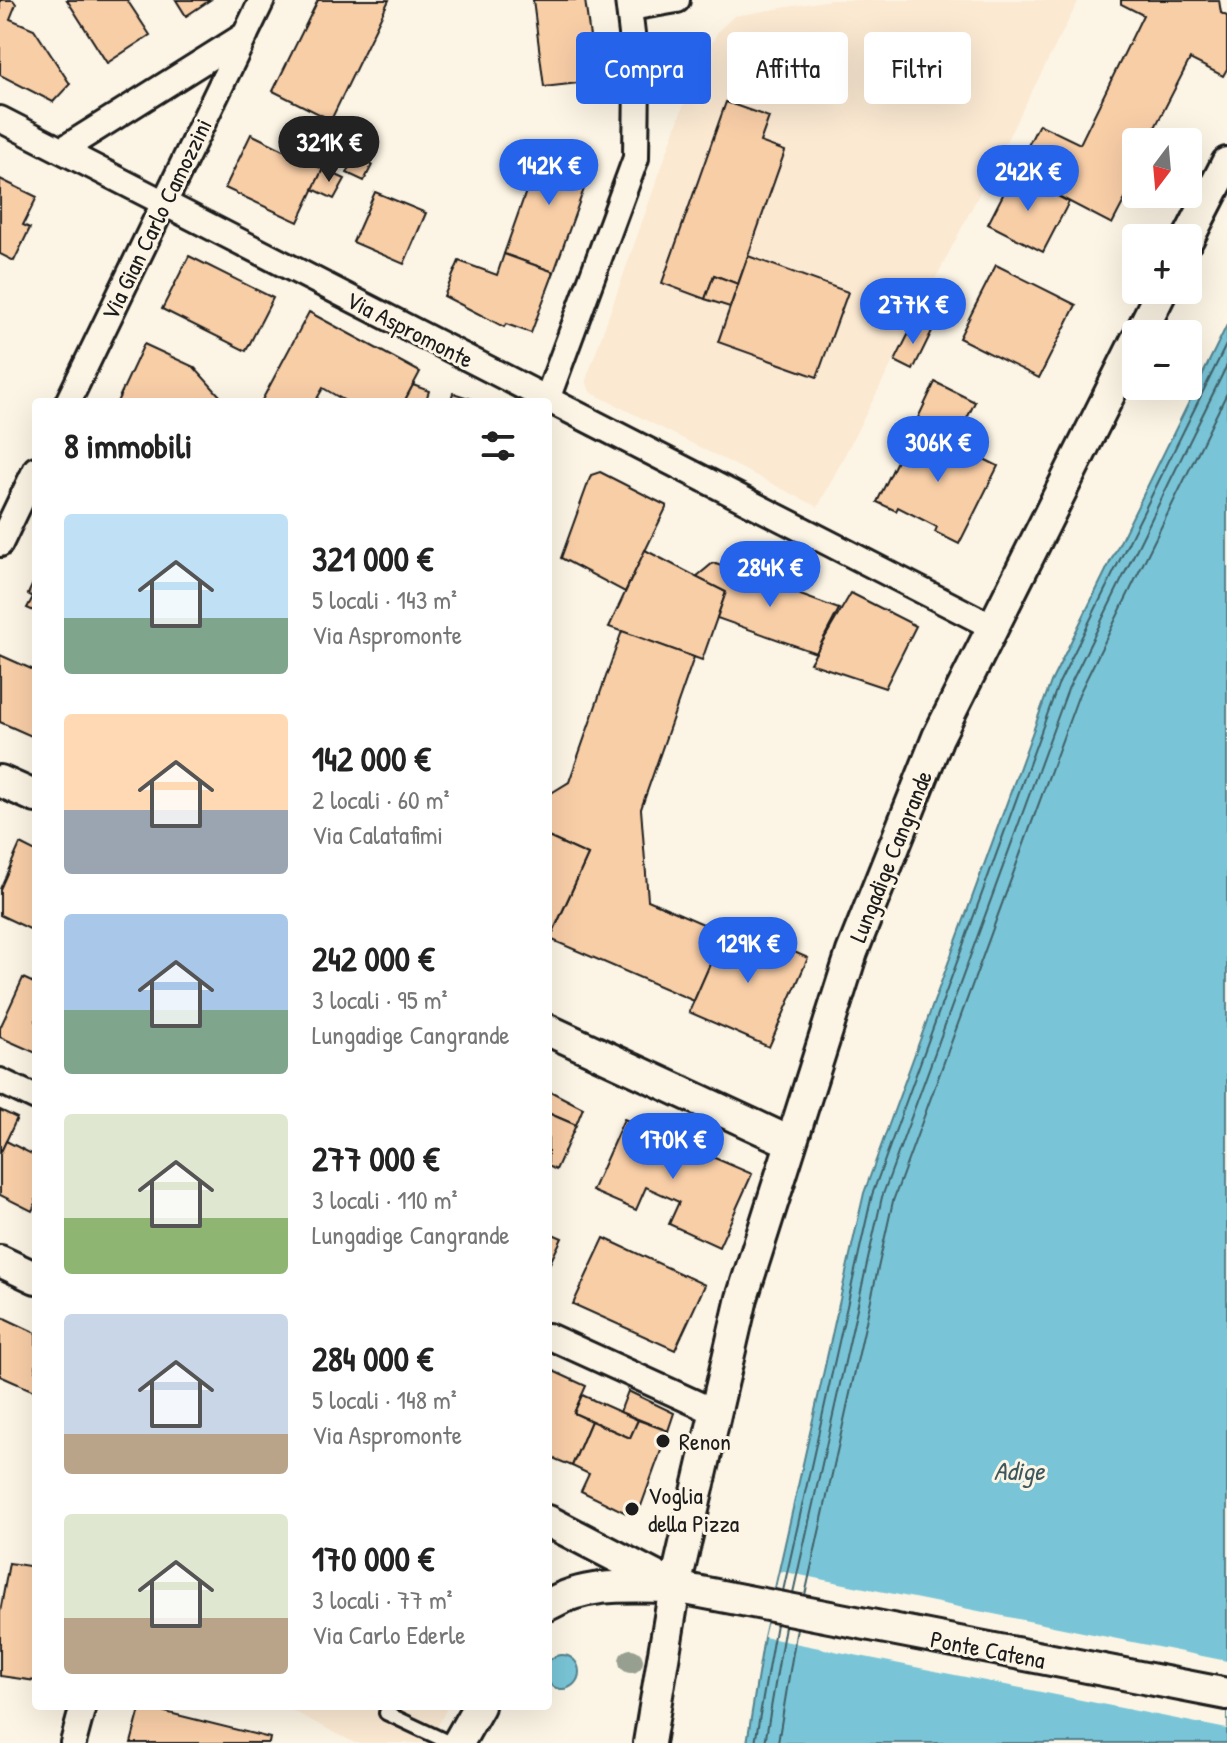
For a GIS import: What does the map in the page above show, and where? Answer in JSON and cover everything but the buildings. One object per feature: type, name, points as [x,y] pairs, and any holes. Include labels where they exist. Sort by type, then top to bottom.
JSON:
[{"type":"street","name":"Via Gian Carlo Camozzini","points":[[70,398],[262,0]]},
{"type":"street","points":[[548,398],[636,158],[637,76],[629,4],[677,0]]},
{"type":"street","points":[[62,150],[245,35]]},
{"type":"street","name":"Via Aspromonte","points":[[0,119],[543,398]]},
{"type":"street","points":[[1196,224],[1227,163]]},
{"type":"street","name":"Lungadige Cangrande","points":[[649,1743],[675,1587],[713,1411],[742,1298],[858,938],[938,737],[1122,369]]},
{"type":"street","name":"Via Aspromonte","points":[[552,403],[991,626]]},
{"type":"street","points":[[0,544],[26,515],[32,487]]},
{"type":"street","points":[[0,781],[32,795]]},
{"type":"street","points":[[552,1032],[790,1142]]},
{"type":"street","points":[[0,1081],[32,1096]]},
{"type":"street","points":[[0,1261],[32,1276]]},
{"type":"street","points":[[552,1338],[713,1411]]},
{"type":"street","points":[[552,1523],[675,1587]]},
{"type":"street","points":[[552,1603],[569,1592],[622,1586],[675,1587]]},
{"type":"street","name":"Ponte Catena","points":[[675,1587],[1227,1694]]},
{"type":"street","points":[[73,1743],[82,1710]]},
{"type":"street","points":[[458,1743],[477,1710]]},
{"type":"lane","points":[[388,1710],[386,1713],[450,1743]]},
{"type":"shaded area","points":[[830,0],[1079,0],[818,507],[590,392],[586,380],[684,104],[711,104],[711,45],[718,31],[734,16]]},
{"type":"shaded area","points":[[291,1710],[446,1710],[429,1743],[355,1743]]},
{"type":"water","name":"Adige","points":[[1227,325],[1227,1743],[747,1743],[764,1637],[864,1193],[1051,682],[1190,400],[1202,400],[1202,376]]},
{"type":"water","points":[[555,1656],[569,1656],[578,1665],[578,1679],[569,1688],[552,1686],[552,1658]]},
{"type":"pier","points":[[780,1571],[1227,1661],[1227,1729],[764,1637]]},
{"type":"place","name":"Renon","points":[[663,1441]]},
{"type":"place","name":"Voglia della Pizza","points":[[632,1509]]}]
